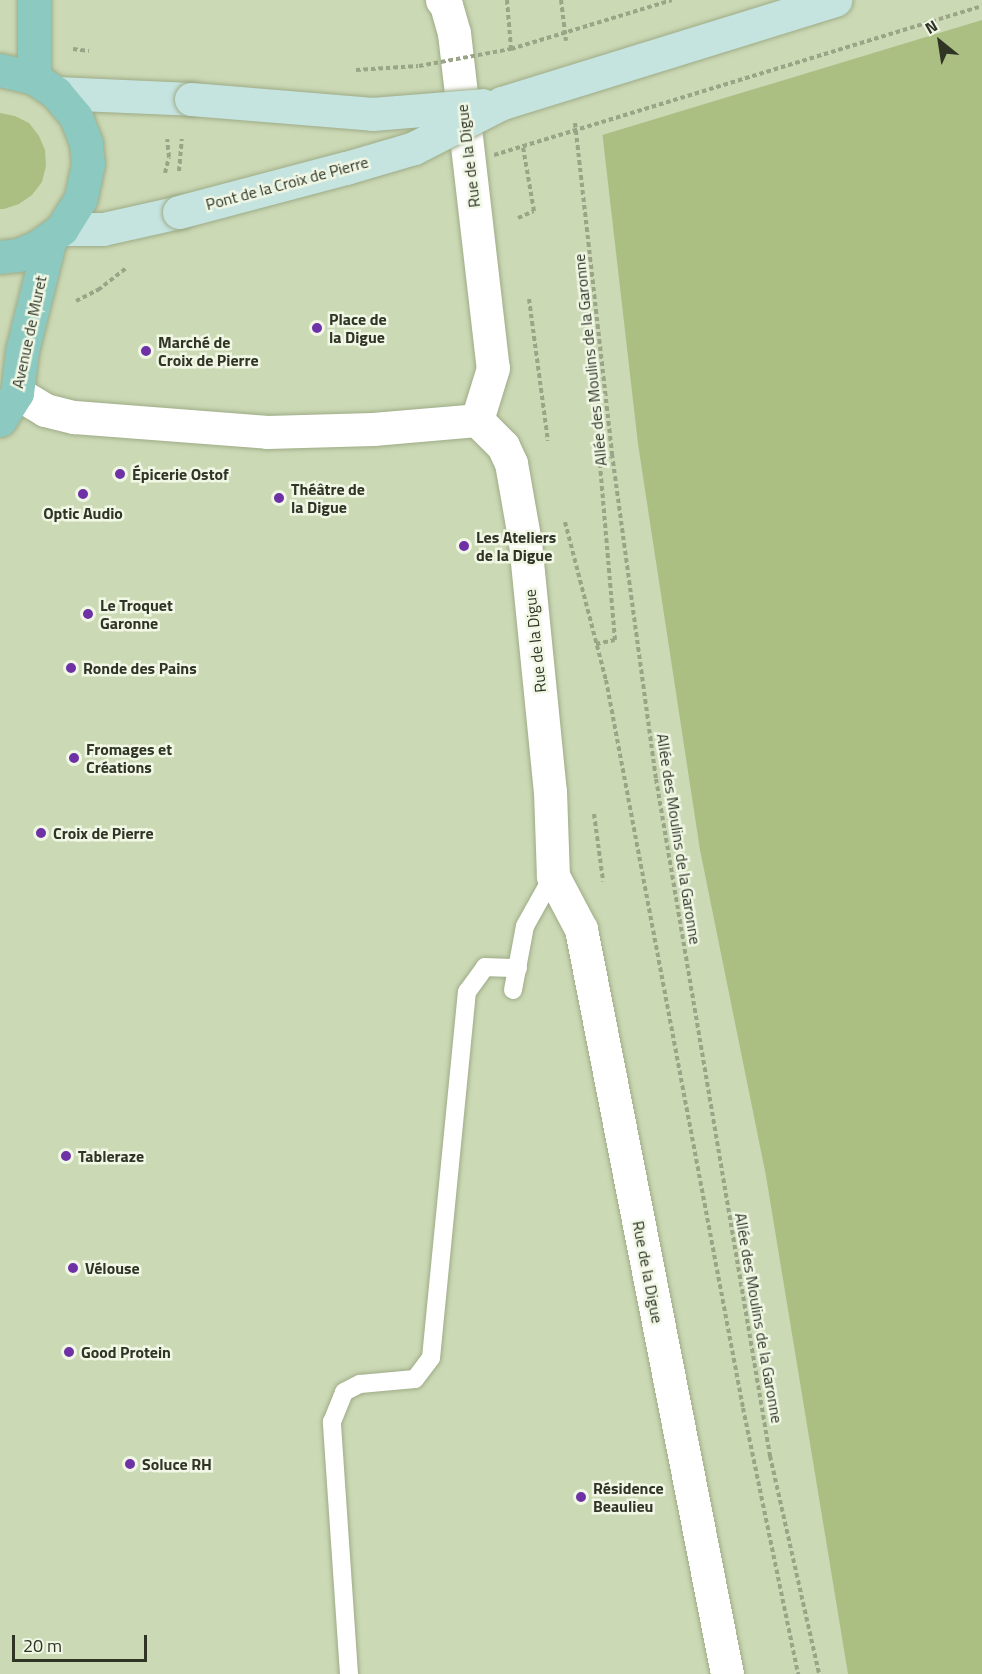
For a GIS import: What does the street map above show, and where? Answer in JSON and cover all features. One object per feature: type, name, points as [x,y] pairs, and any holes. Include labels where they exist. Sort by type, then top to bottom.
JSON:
[{"type":"main road","points":[[34,0],[45,85]]},
{"type":"main road","name":"Pont de la Croix de Pierre","points":[[56,234],[146,221],[414,148],[502,103],[836,0]]},
{"type":"main road","points":[[0,70],[45,85],[76,117],[86,143],[88,164],[81,198],[56,234],[18,255],[0,256]]},
{"type":"main road","name":"Pont de la Croix de Pierre","points":[[45,85],[157,97],[372,114],[502,103]]},
{"type":"main road","name":"Avenue de Muret","points":[[0,420],[17,393],[22,351],[56,234]]},
{"type":"street","name":"Rue de la Digue","points":[[442,0],[446,5],[454,33],[493,368],[477,420],[503,446],[511,463],[525,542],[550,791],[553,876],[581,929],[727,1674]]},
{"type":"street","points":[[17,393],[45,410],[74,417],[267,432],[373,429],[477,420]]},
{"type":"lane","points":[[513,990],[525,926],[553,876]]},
{"type":"lane","points":[[349,1674],[333,1422],[344,1392],[360,1384],[415,1379],[431,1358],[467,992],[485,967],[518,968]]},
{"type":"path","points":[[507,0],[511,49]]},
{"type":"path","points":[[561,0],[566,48]]},
{"type":"path","points":[[419,66],[511,49],[672,0]]},
{"type":"path","points":[[489,156],[982,6]]},
{"type":"path","points":[[70,303],[98,290],[139,254],[146,221],[161,192],[169,157],[165,123],[157,97]]},
{"type":"path","name":"Allée des Moulins de la Garonne","points":[[575,117],[612,454],[656,779],[764,1421],[819,1674]]},
{"type":"path","points":[[178,178],[182,135]]},
{"type":"path","points":[[518,218],[534,211],[523,147]]},
{"type":"path","points":[[596,644],[615,640],[600,464],[612,454]]},
{"type":"path","points":[[563,513],[608,691],[743,1408],[798,1674]]},
{"type":"shaded area","points":[[587,0],[982,0],[982,1674],[848,1674],[766,1176],[700,850],[638,444]]},
{"type":"shaded area","points":[[0,113],[15,116],[29,123],[39,136],[45,150],[46,166],[42,182],[32,195],[19,204],[4,209],[0,209]]},
{"type":"pier","points":[[584,0],[982,0],[982,20],[599,136]]},
{"type":"place","name":"Place de la Digue","points":[[317,328]]},
{"type":"place","name":"Marché de Croix de Pierre","points":[[146,351]]},
{"type":"place","name":"Épicerie Ostof","points":[[120,474]]},
{"type":"place","name":"Optic Audio","points":[[83,494]]},
{"type":"place","name":"Théâtre de la Digue","points":[[279,498]]},
{"type":"place","name":"Les Ateliers de la Digue","points":[[464,546]]},
{"type":"place","name":"Le Troquet Garonne","points":[[88,614]]},
{"type":"place","name":"Ronde des Pains","points":[[71,668]]},
{"type":"place","name":"Fromages et Créations","points":[[74,758]]},
{"type":"place","name":"Croix de Pierre","points":[[41,833]]},
{"type":"place","name":"Tableraze","points":[[66,1156]]},
{"type":"place","name":"Vélouse","points":[[73,1268]]},
{"type":"place","name":"Good Protein","points":[[69,1352]]},
{"type":"place","name":"Soluce RH","points":[[130,1464]]},
{"type":"place","name":"Résidence Beaulieu","points":[[581,1497]]}]
